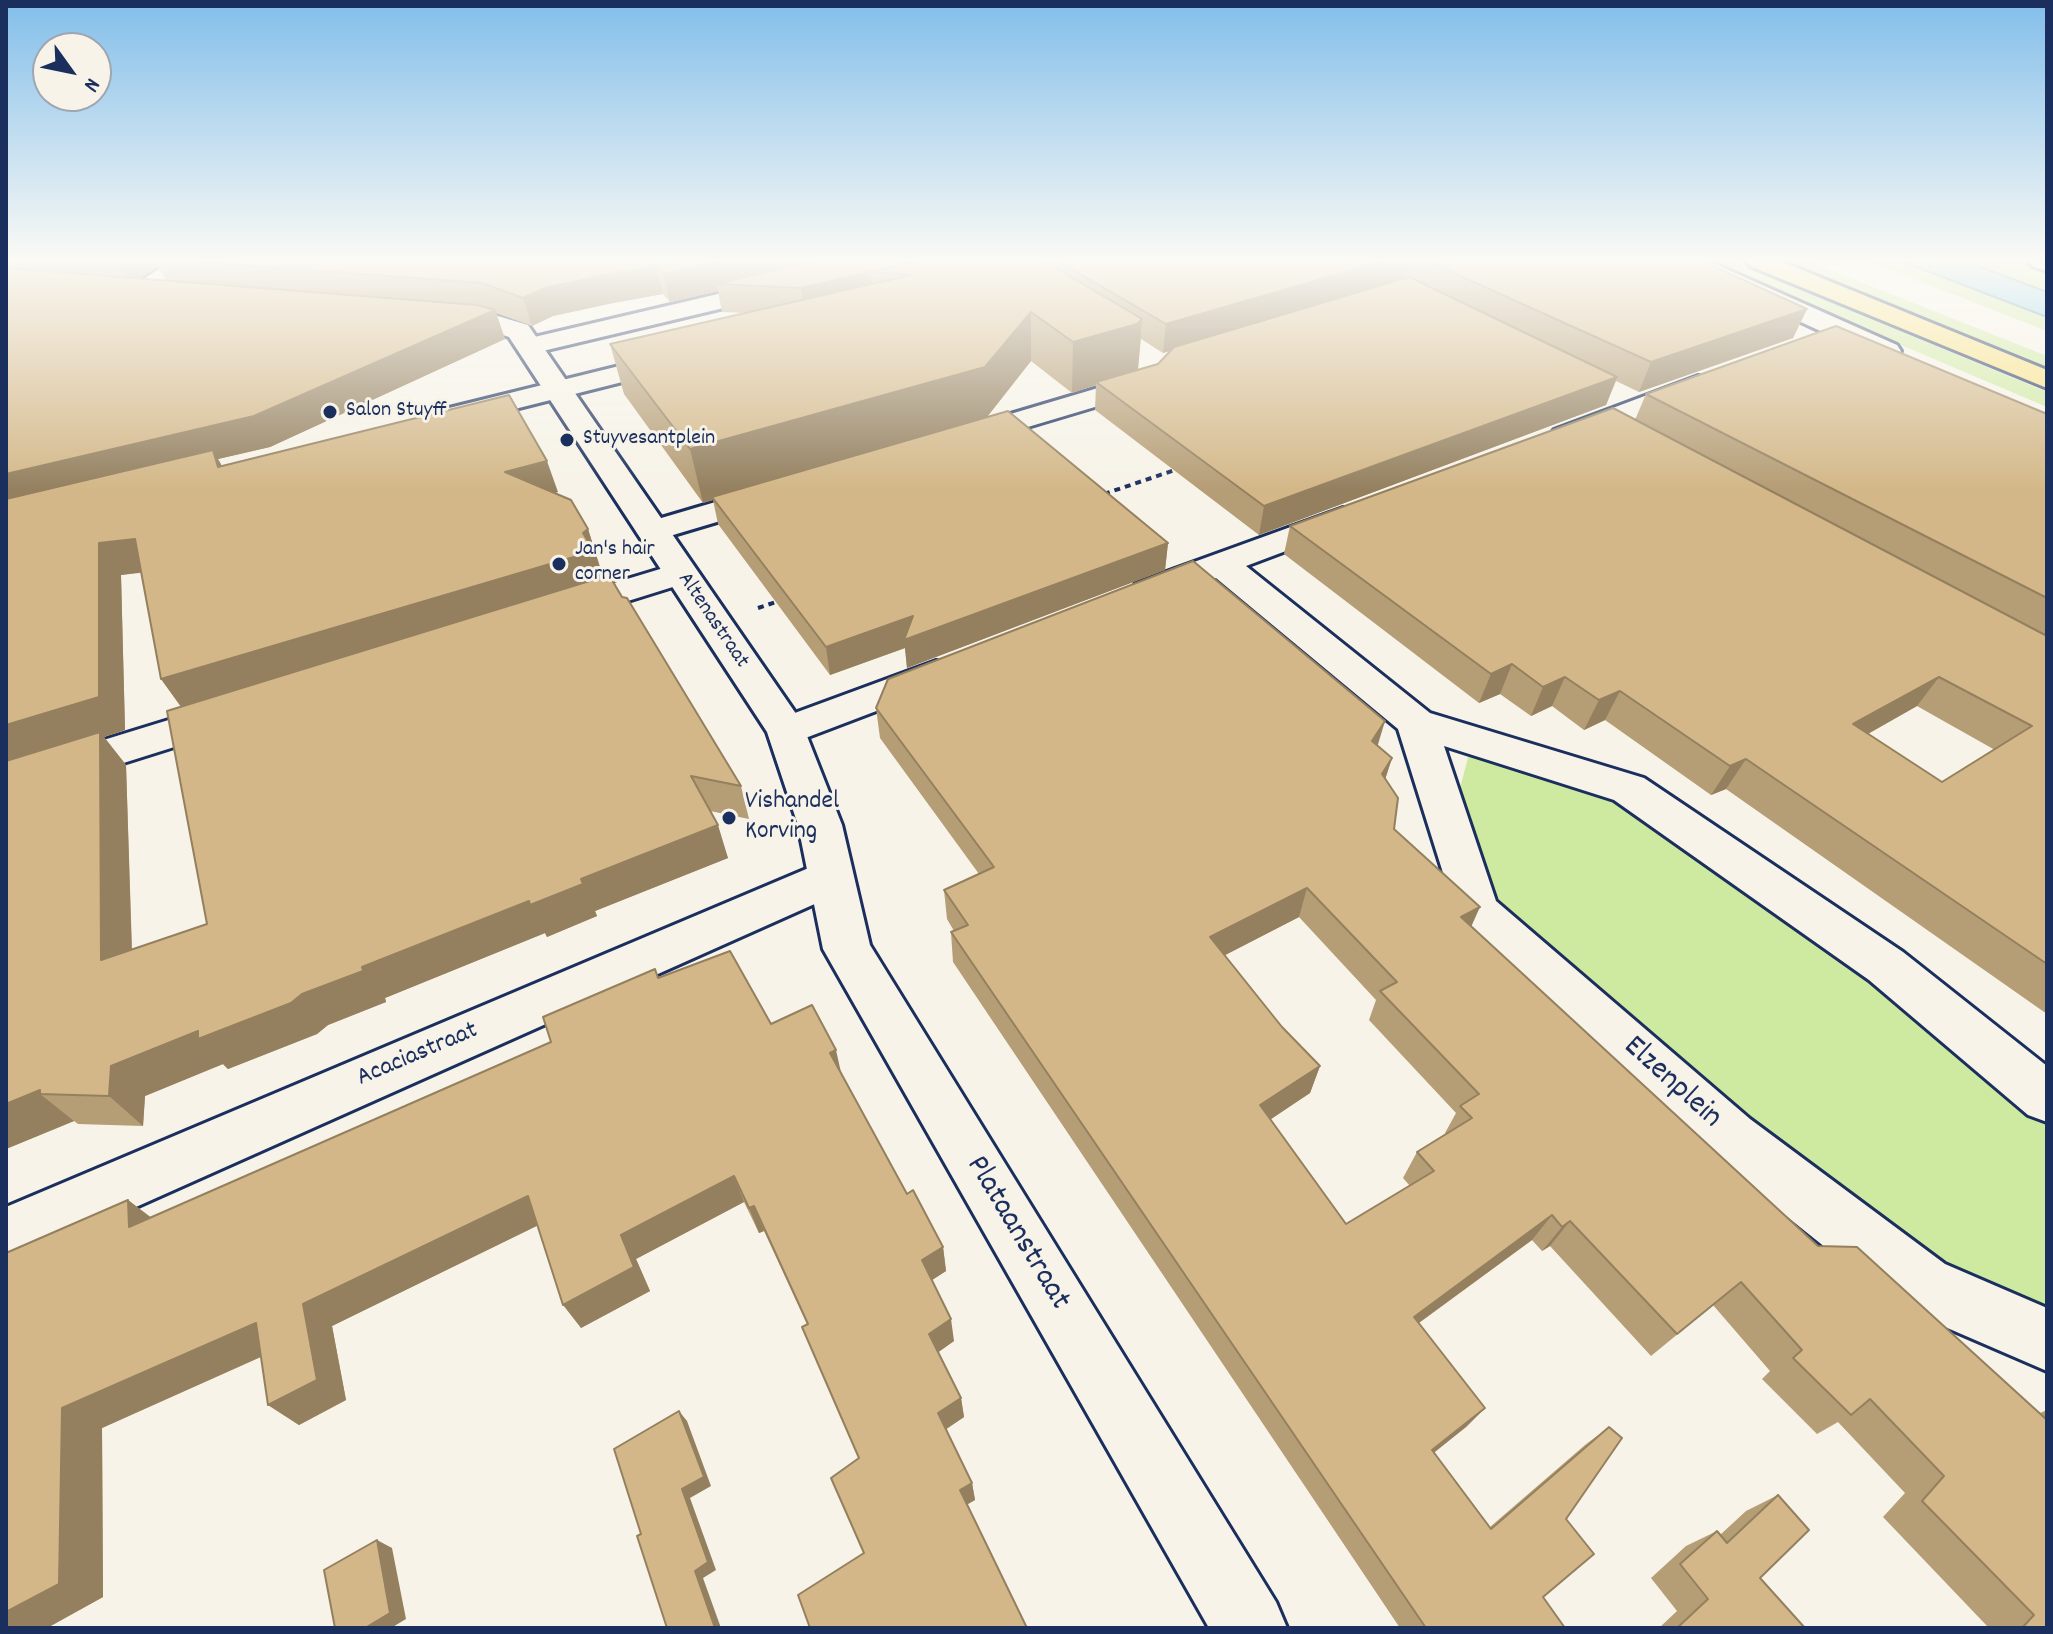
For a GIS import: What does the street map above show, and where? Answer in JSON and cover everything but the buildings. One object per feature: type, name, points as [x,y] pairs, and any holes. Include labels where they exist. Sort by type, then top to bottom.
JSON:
[{"type":"main road","points":[[1943,337],[2047,380]]},
{"type":"street","name":"Altenastraat","points":[[524,337],[787,731],[825,851]]},
{"type":"street","points":[[530,346],[567,337]]},
{"type":"street","points":[[1814,343],[1830,337]]},
{"type":"street","points":[[1856,337],[1916,363]]},
{"type":"street","points":[[937,445],[1145,383],[1167,364],[1133,350]]},
{"type":"street","points":[[431,421],[705,352]]},
{"type":"street","points":[[1530,449],[1617,406],[1726,374]]},
{"type":"street","points":[[1617,406],[1646,444]]},
{"type":"street","points":[[653,531],[804,485]]},
{"type":"street","points":[[1118,603],[1368,508]]},
{"type":"street","points":[[1220,563],[1416,723],[1629,789],[1886,966],[2047,1098]]},
{"type":"street","points":[[532,620],[680,574]]},
{"type":"street","points":[[787,731],[972,659]]},
{"type":"street","points":[[6,785],[262,705]]},
{"type":"street","name":"Elzenplein","points":[[1416,723],[1476,911],[1730,1137],[1923,1286],[2047,1340]]},
{"type":"street","name":"Acaciastraat","points":[[6,1236],[825,851]]},
{"type":"street","name":"Plataanstraat","points":[[825,851],[847,949],[1250,1628]]},
{"type":"path","points":[[1092,498],[1183,468]]},
{"type":"path","points":[[713,623],[789,598]]},
{"type":"green space","points":[[1883,337],[1915,337],[2047,392],[2047,407]]},
{"type":"green space","points":[[1966,337],[2000,337],[2047,356],[2047,370]]},
{"type":"green space","points":[[1469,754],[1641,807],[2047,1115],[2047,1325],[1924,1265],[1497,906],[1456,803]]},
{"type":"place","name":"Salon Stuyff","points":[[330,412]]},
{"type":"place","name":"Stuyvesantplein","points":[[567,440]]},
{"type":"place","name":"Jan's hair corner","points":[[559,564]]},
{"type":"place","name":"Vishandel Korving","points":[[729,818]]}]
